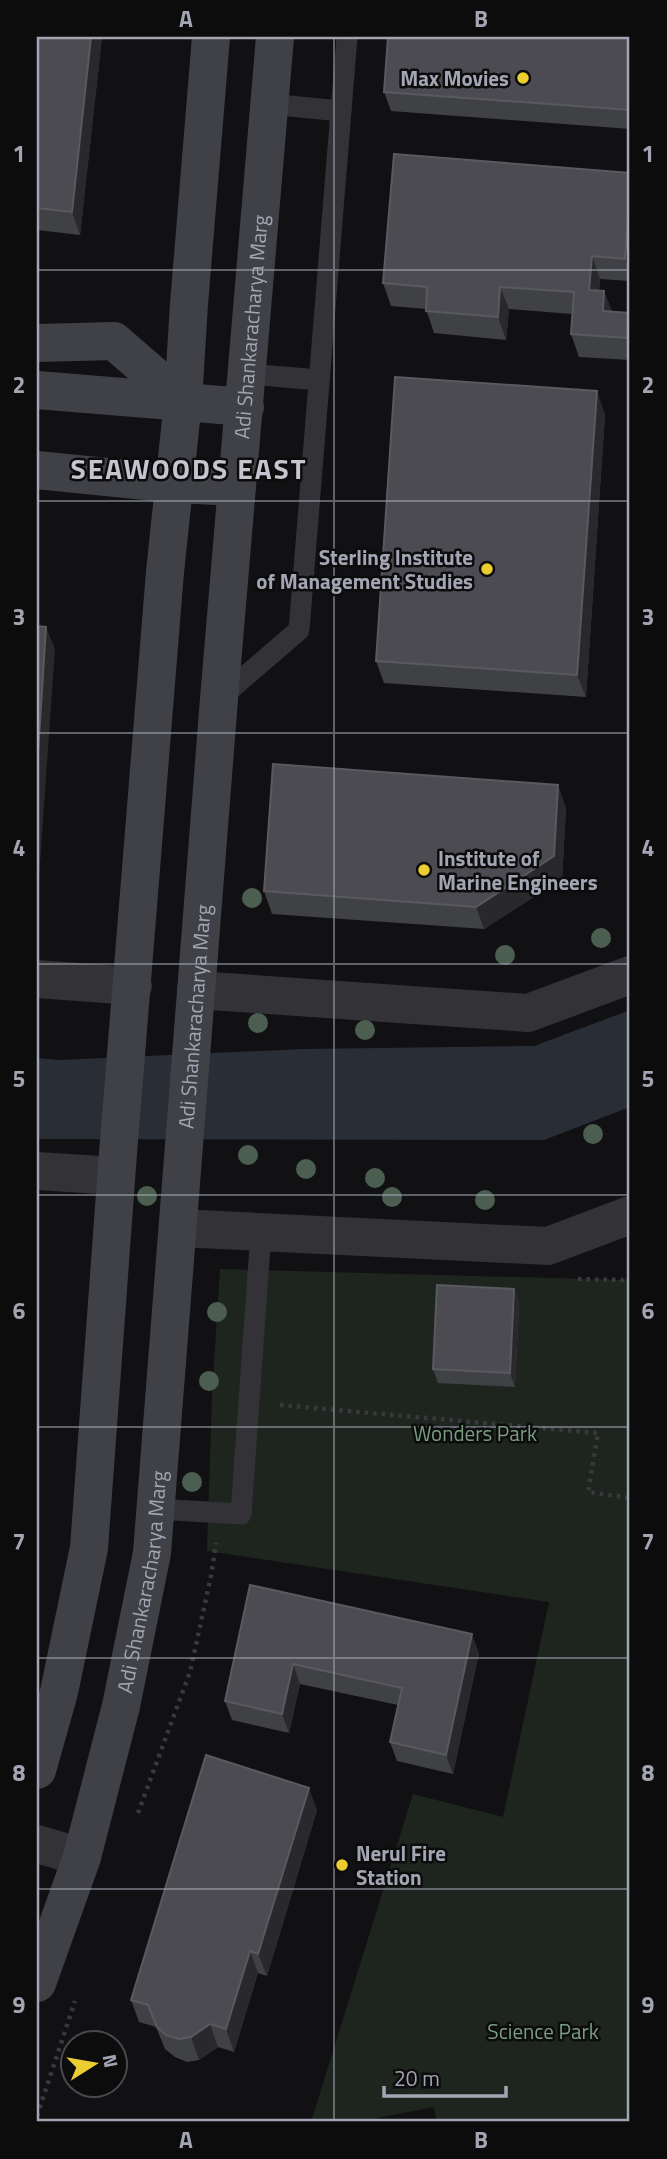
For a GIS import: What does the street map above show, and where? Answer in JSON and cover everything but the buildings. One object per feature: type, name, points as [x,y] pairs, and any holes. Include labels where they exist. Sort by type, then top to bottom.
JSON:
[{"type":"main road","points":[[37,1770],[59,1692],[89,1548],[117,1165],[165,572],[183,401],[211,37]]},
{"type":"main road","name":"Adi Shankaracharya Marg","points":[[37,1983],[82,1857],[121,1706],[152,1553],[219,699],[275,37]]},
{"type":"main road","points":[[37,343],[114,341],[183,401]]},
{"type":"main road","points":[[37,390],[183,401],[246,390]]},
{"type":"main road","points":[[37,470],[176,484],[237,487]]},
{"type":"main road","points":[[37,488],[77,475]]},
{"type":"street","points":[[195,1005],[528,1013],[630,975]]},
{"type":"street","points":[[37,979],[132,1002]]},
{"type":"street","points":[[37,1171],[117,1165]]},
{"type":"street","points":[[177,1228],[548,1246],[630,1215]]},
{"type":"street","points":[[37,1844],[82,1857]]},
{"type":"lane","points":[[219,699],[299,630],[347,37]]},
{"type":"lane","points":[[269,104],[341,111]]},
{"type":"lane","points":[[246,390],[319,380]]},
{"type":"lane","points":[[156,1509],[241,1514],[261,1233]]},
{"type":"path","points":[[272,1404],[598,1433],[588,1492],[630,1498]]},
{"type":"green space","name":"Wonders Park","points":[[220,1269],[623,1280],[630,1277],[630,2122],[437,2122],[434,2107],[356,2122],[311,2122],[413,1794],[503,1817],[549,1602],[207,1551],[212,1396]]},
{"type":"shaded area","points":[[630,1010],[630,1107],[544,1140],[37,1139],[37,1058],[59,1060],[303,1049],[534,1046]]},
{"type":"place","name":"Max Movies","points":[[523,78]]},
{"type":"place","name":"Sterling Institute of Management Studies","points":[[487,569]]},
{"type":"place","name":"Institute of Marine Engineers","points":[[424,870]]},
{"type":"place","name":"Nerul Fire Station","points":[[342,1865]]},
{"type":"district","name":"SEAWOODS EAST","points":[[189,468]]},
{"type":"park label","name":"Science Park","points":[[543,2031]]}]
